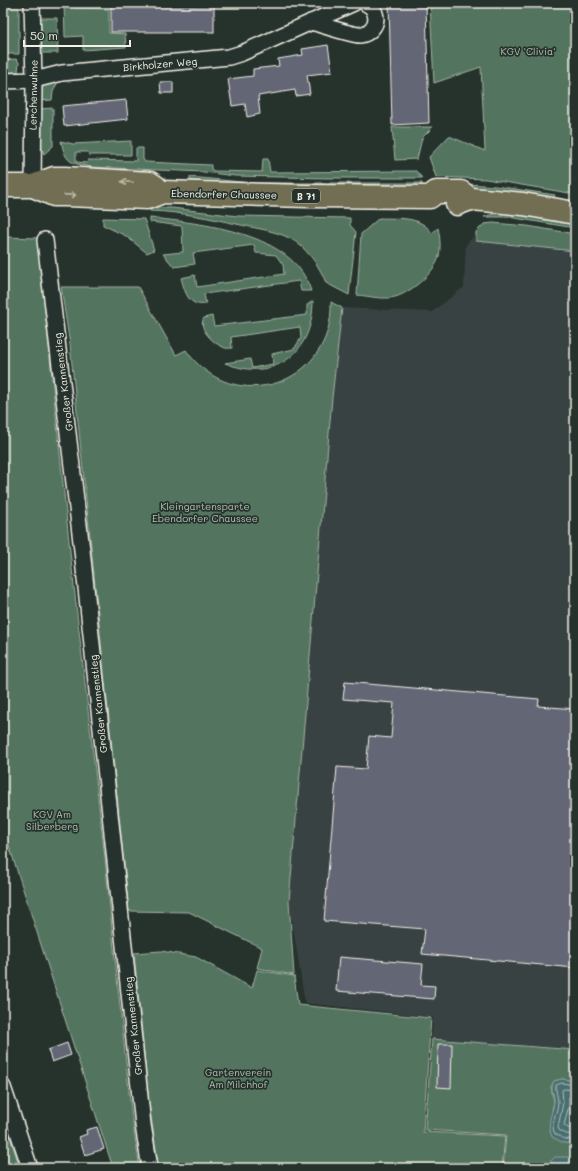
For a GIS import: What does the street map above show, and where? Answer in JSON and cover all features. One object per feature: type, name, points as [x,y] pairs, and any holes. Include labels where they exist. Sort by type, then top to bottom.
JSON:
[{"type":"main road","name":"Ebendorfer Chaussee","points":[[3,186],[33,186],[54,195],[147,198],[163,192],[430,197],[438,204],[458,204],[470,199],[523,204],[575,213]]},
{"type":"street","name":"Lerchenwuhne","points":[[32,3],[34,80],[33,186]]},
{"type":"street","name":"Birkholzer Weg","points":[[3,80],[34,80],[62,73],[229,57],[242,53],[354,3]]},
{"type":"street","points":[[311,22],[356,34],[366,33],[373,27],[376,18],[373,9],[365,3]]},
{"type":"street","name":"Großer Kannenstieg","points":[[45,240],[82,550],[143,1125],[150,1168]]},
{"type":"street","points":[[3,1087],[30,1168]]},
{"type":"shaded area","points":[[482,226],[575,236],[575,1050],[432,1039],[433,1017],[305,1003],[289,901],[332,398],[342,308],[432,312],[464,287],[466,245]]},
{"type":"green space","points":[[3,3],[11,3],[11,8],[19,8],[19,54],[3,54]]},
{"type":"green space","points":[[64,3],[75,3],[75,8],[109,9],[109,33],[125,34],[126,47],[83,50],[83,36],[65,37]]},
{"type":"green space","name":"KGV 'Clivia'","points":[[430,3],[575,3],[575,194],[486,179],[436,177],[429,157],[449,136],[485,151],[481,67],[434,83]]},
{"type":"green space","points":[[38,18],[57,18],[58,53],[39,53]]},
{"type":"green space","points":[[16,59],[19,62],[18,72],[3,73],[3,60]]},
{"type":"green space","points":[[58,81],[53,92],[52,100],[39,101],[42,88],[46,83]]},
{"type":"green space","points":[[53,108],[53,146],[44,154],[40,143],[40,109]]},
{"type":"green space","points":[[392,127],[433,127],[422,138],[417,159],[395,160]]},
{"type":"green space","points":[[61,141],[73,144],[131,141],[131,155],[89,155],[88,152],[76,152],[76,162],[87,163],[88,160],[136,161],[136,148],[143,148],[143,159],[145,162],[211,165],[211,169],[214,171],[262,172],[263,159],[268,159],[270,172],[416,171],[422,178],[235,176],[204,172],[91,167],[70,161],[65,154]]},
{"type":"green space","points":[[190,177],[252,183],[422,183],[422,187],[240,186],[190,180]]},
{"type":"green space","points":[[455,183],[495,186],[555,195],[554,198],[455,187]]},
{"type":"green space","points":[[150,208],[172,208],[238,216],[350,218],[350,225],[356,232],[349,295],[326,283],[321,271],[310,256],[301,246],[290,238],[269,231],[207,218],[150,211]]},
{"type":"green space","points":[[511,213],[575,224],[575,228],[508,217],[484,217],[493,214]]},
{"type":"green space","points":[[103,218],[144,219],[154,250],[147,253],[126,236],[103,225]]},
{"type":"green space","points":[[150,218],[194,223],[219,228],[243,234],[266,243],[286,255],[301,271],[311,291],[301,291],[299,281],[204,294],[206,304],[195,303],[188,297],[181,278],[195,275],[197,287],[284,274],[283,265],[276,255],[256,253],[254,245],[193,253],[195,264],[174,267],[163,254],[183,252],[182,226],[150,222]]},
{"type":"green space","points":[[379,218],[408,219],[421,223],[432,233],[438,228],[439,235],[439,256],[433,269],[422,281],[408,291],[390,298],[357,295],[361,234]]},
{"type":"green space","points":[[493,223],[527,226],[575,234],[575,251],[476,241],[476,232],[484,224]]},
{"type":"green space","name":"KGV Am Silberberg","points":[[3,237],[39,238],[42,281],[71,560],[106,867],[132,1119],[140,1168],[113,1168],[3,827]]},
{"type":"green space","name":"Kleingartensparte Ebendorfer Chaussee","points":[[61,287],[138,287],[176,355],[186,350],[206,371],[229,383],[253,387],[277,383],[299,372],[316,354],[328,331],[331,302],[342,308],[332,398],[289,901],[294,975],[257,968],[262,948],[189,912],[129,911],[70,345]]},
{"type":"green space","points":[[313,301],[311,320],[306,336],[298,349],[287,359],[274,366],[259,369],[243,368],[225,363],[250,359],[252,368],[273,364],[272,354],[294,349],[301,338],[300,327],[231,337],[232,348],[224,348],[211,339],[205,331],[202,322],[204,318],[212,316],[214,326],[307,315],[307,305]]},
{"type":"green space","name":"Gartenverein Am Milchhof","points":[[161,951],[196,957],[252,988],[257,970],[294,976],[298,1005],[431,1018],[423,1132],[505,1136],[502,1168],[159,1168],[149,1104],[134,953]]},
{"type":"green space","points":[[432,1039],[575,1050],[575,1081],[562,1079],[554,1081],[551,1087],[554,1102],[552,1110],[564,1143],[575,1144],[575,1157],[549,1163],[546,1168],[503,1168],[506,1135],[425,1130]]},
{"type":"green space","points":[[3,1116],[20,1168],[3,1168]]},
{"type":"water","points":[[562,1079],[575,1081],[575,1144],[564,1143],[552,1137],[550,1132],[549,1123],[554,1102],[552,1090],[553,1084],[554,1081]]},
{"type":"water","points":[[555,1157],[575,1157],[575,1168],[546,1168]]},
{"type":"building","points":[[389,3],[426,3],[429,123],[392,125]]},
{"type":"building","points":[[111,5],[214,5],[214,32],[111,32]]},
{"type":"building","points":[[328,45],[332,72],[307,75],[310,94],[296,96],[295,90],[258,96],[260,114],[247,117],[245,104],[232,106],[228,79],[253,76],[253,69],[279,66],[278,59],[303,55],[302,49]]},
{"type":"building","points":[[160,82],[173,82],[173,93],[161,93]]},
{"type":"building","points":[[126,100],[128,119],[64,126],[62,106]]},
{"type":"building","points":[[345,682],[539,699],[538,706],[575,709],[575,968],[422,954],[425,929],[324,921],[337,767],[366,769],[369,736],[391,738],[394,703],[343,699]]},
{"type":"building","points":[[339,957],[423,964],[421,985],[435,986],[434,999],[336,991]]},
{"type":"building","points":[[67,1043],[71,1055],[52,1062],[48,1050]]},
{"type":"building","points":[[438,1044],[452,1044],[451,1088],[437,1087]]},
{"type":"building","points":[[97,1127],[104,1149],[85,1155],[79,1137],[87,1134],[86,1130]]}]
